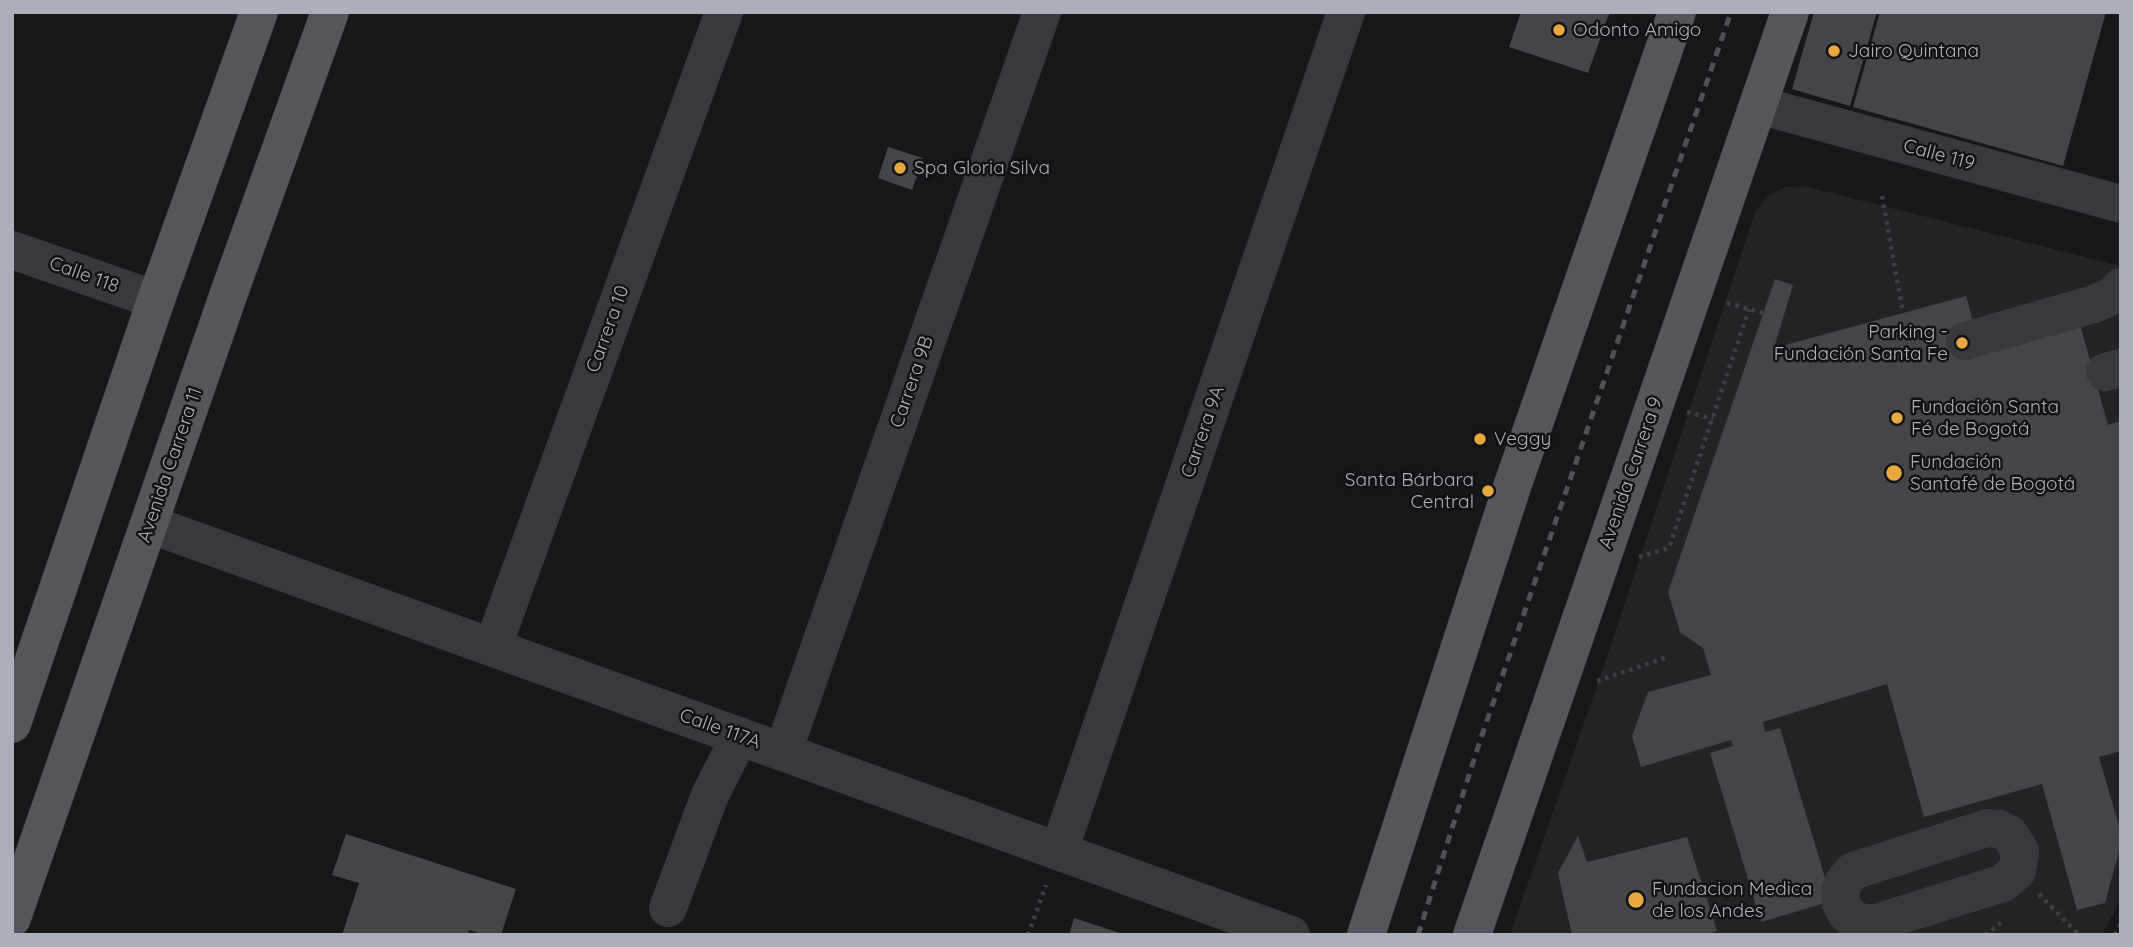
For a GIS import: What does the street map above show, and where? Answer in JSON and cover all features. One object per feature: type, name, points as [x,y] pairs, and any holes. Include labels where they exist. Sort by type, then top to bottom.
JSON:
[{"type":"main road","points":[[15,706],[259,12]]},
{"type":"main road","name":"Avenida Carrera 11","points":[[12,918],[330,12]]},
{"type":"main road","points":[[1366,935],[1512,487],[1677,12]]},
{"type":"main road","name":"Avenida Carrera 9","points":[[1472,935],[1790,12]]},
{"type":"street","name":"Carrera 10","points":[[493,646],[724,12]]},
{"type":"street","name":"Carrera 9B","points":[[783,752],[1042,12]]},
{"type":"street","name":"Carrera 9A","points":[[1059,851],[1346,12]]},
{"type":"street","name":"Calle 119","points":[[1758,105],[2121,204]]},
{"type":"street","name":"Calle 118","points":[[12,250],[156,300]]},
{"type":"street","points":[[1965,341],[2094,304],[2112,296],[2121,287]]},
{"type":"street","name":"Calle 117A","points":[[149,524],[1292,935]]},
{"type":"street","points":[[668,908],[710,795],[740,736]]},
{"type":"street","points":[[1987,828],[1999,829],[2016,841],[2020,851],[2017,871],[2003,883],[1876,923],[1853,919],[1838,924],[1840,890],[1853,872],[1987,828]]},
{"type":"street","points":[[12,931],[22,935]]},
{"type":"path","points":[[1882,196],[1903,313]]},
{"type":"path","points":[[1716,299],[1763,313]]},
{"type":"path","points":[[1636,558],[1669,548],[1749,309]]},
{"type":"path","points":[[1678,410],[1713,419]]},
{"type":"path","points":[[1586,684],[1668,657]]},
{"type":"path","points":[[1028,935],[1059,851]]},
{"type":"path","points":[[2017,871],[2079,935]]},
{"type":"path","points":[[2115,935],[2121,923]]},
{"type":"shaded area","name":"Fundación Santafé de Bogotá","points":[[1804,186],[2121,266],[2121,899],[2102,935],[1510,935],[1599,680],[1755,212],[1767,196],[1785,187]]},
{"type":"building","name":"Odonto Amigo","points":[[1521,12],[1609,14],[1588,73],[1509,47]]},
{"type":"building","name":"Jairo Quintana","points":[[1814,12],[1877,12],[1850,106],[1792,89]]},
{"type":"building","points":[[1880,12],[2106,12],[2063,166],[1853,107]]},
{"type":"building","name":"Spa Gloria Silva","points":[[888,147],[923,158],[912,190],[878,178]]},
{"type":"building","points":[[1775,279],[1793,285],[1774,348],[1966,296],[1979,343],[2078,317],[2108,425],[2121,421],[2121,751],[2099,757],[2121,833],[2121,844],[2105,903],[2077,910],[2042,784],[1924,817],[1887,684],[1763,722],[1765,732],[1780,728],[1832,901],[1761,922],[1710,753],[1733,746],[1731,740],[1641,767],[1632,736],[1648,692],[1711,675],[1703,648],[1680,632],[1668,592]]},
{"type":"building","points":[[346,834],[516,889],[501,935],[485,935],[469,930],[468,935],[342,935],[359,883],[332,875]]},
{"type":"building","name":"Fundacion Medica de los Andes","points":[[1578,836],[1587,862],[1687,837],[1717,931],[1706,935],[1572,935],[1558,873]]},
{"type":"building","points":[[1074,918],[1123,934],[1123,935],[1069,935]]},
{"type":"railway","points":[[1418,935],[1479,744],[1731,12]]},
{"type":"place","name":"Odonto Amigo","points":[[1559,30]]},
{"type":"place","name":"Jairo Quintana","points":[[1834,51]]},
{"type":"place","name":"Spa Gloria Silva","points":[[900,168]]},
{"type":"place","name":"Parking - Fundación Santa Fe","points":[[1962,343]]},
{"type":"place","name":"Fundación Santa Fé de Bogotá","points":[[1897,418]]},
{"type":"place","name":"Veggy","points":[[1480,439]]},
{"type":"place","name":"Fundación Santafé de Bogotá","points":[[1894,473]]},
{"type":"place","name":"Santa Bárbara Central","points":[[1488,491]]},
{"type":"place","name":"Fundacion Medica de los Andes","points":[[1636,900]]}]
